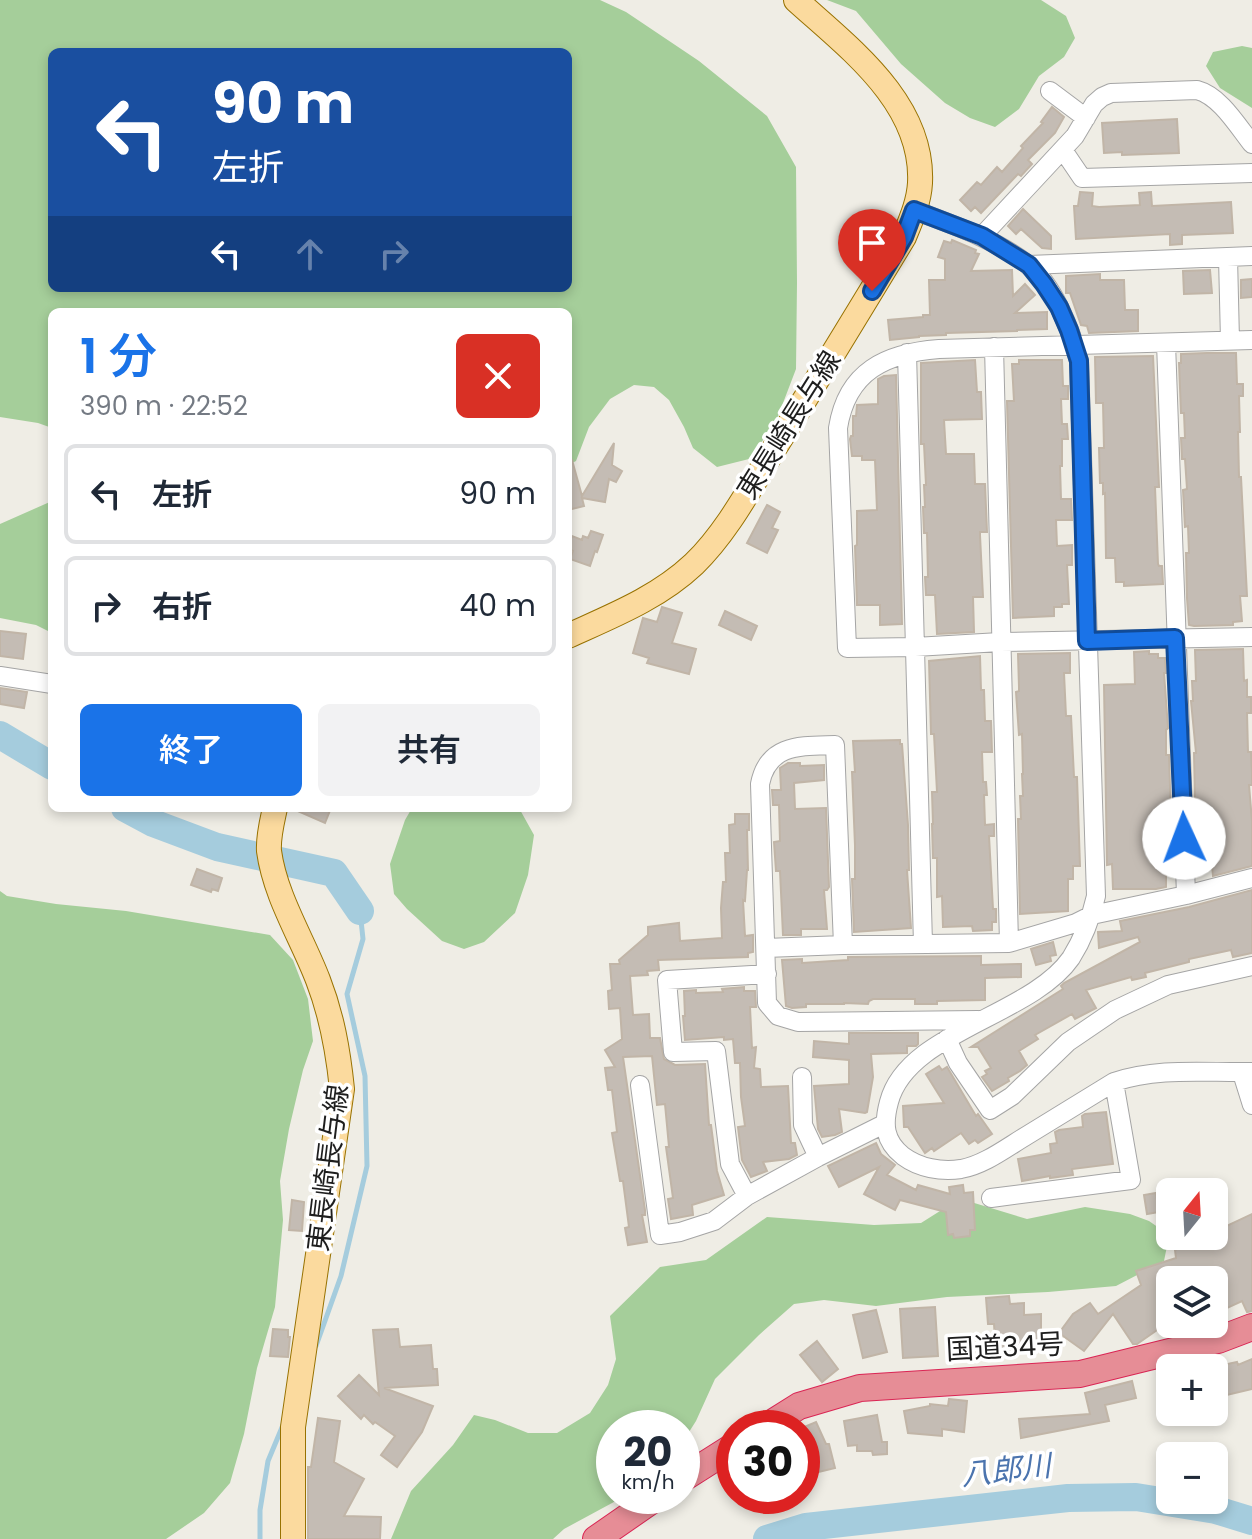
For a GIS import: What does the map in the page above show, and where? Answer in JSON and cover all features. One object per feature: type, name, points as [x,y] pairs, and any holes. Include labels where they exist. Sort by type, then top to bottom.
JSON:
[{"type":"highway","name":"国道34号","points":[[793,1410],[860,1388],[1080,1374],[1218,1340],[1252,1327]]},
{"type":"highway","points":[[596,1539],[632,1514]]},
{"type":"main road","name":"東長崎長与線","points":[[572,634],[640,603],[694,563],[715,538],[847,331],[904,237],[914,210],[920,183],[916,147],[903,111],[877,76],[796,0]]},
{"type":"main road","name":"東長崎長与線","points":[[274,812],[269,850],[284,900],[330,1014],[339,1052],[342,1089],[293,1427],[293,1539]]},
{"type":"street","points":[[1050,91],[1086,118]]},
{"type":"street","points":[[982,236],[1075,136],[1094,104],[1111,93],[1205,92],[1215,99],[1252,144]]},
{"type":"street","points":[[1063,150],[1082,178],[1252,173]]},
{"type":"street","points":[[914,210],[982,236],[1029,265],[1059,307],[1079,361],[1096,896],[1092,915],[1070,959],[1053,977],[1027,995],[947,1039],[911,1065],[898,1079],[889,1099],[884,1124],[890,1142],[909,1161],[942,1170],[961,1169],[991,1157],[1114,1082],[1161,1072],[1247,1072],[1252,1105]]},
{"type":"street","points":[[1029,265],[1252,256]]},
{"type":"street","points":[[1228,257],[1230,341]]},
{"type":"street","points":[[1252,340],[939,349],[897,355],[875,366],[852,387],[843,403],[838,428],[847,648],[1252,637]]},
{"type":"street","points":[[1166,343],[1186,895]]},
{"type":"street","points":[[994,347],[1009,943]]},
{"type":"street","points":[[907,353],[923,944]]},
{"type":"street","points":[[0,676],[48,683]]},
{"type":"street","points":[[843,945],[835,745],[782,751],[766,764],[760,784],[767,1003],[778,1016],[798,1022],[983,1020]]},
{"type":"street","points":[[766,948],[1009,943],[1076,923],[1092,915],[1252,878]]},
{"type":"street","points":[[947,1039],[958,1063],[990,1110],[1012,1096],[1068,1042],[1115,1010],[1168,985],[1252,966]]},
{"type":"street","points":[[747,1196],[730,1164],[716,1051],[673,1052],[667,980],[767,974]]},
{"type":"street","points":[[802,1077],[803,1125],[818,1157]]},
{"type":"street","points":[[991,1198],[1131,1180],[1114,1082]]},
{"type":"street","points":[[640,1085],[660,1235],[714,1221],[747,1196],[884,1124]]},
{"type":"green space","points":[[0,0],[600,0],[626,12],[699,61],[767,116],[796,167],[796,369],[775,424],[749,459],[717,467],[693,448],[669,400],[654,387],[634,385],[610,399],[589,427],[576,461],[572,463],[572,308],[48,308],[48,427],[0,417]]},
{"type":"green space","points":[[827,0],[1041,0],[1066,16],[1075,38],[1064,57],[1039,76],[1019,109],[995,127],[970,118],[945,103],[901,64],[856,11]]},
{"type":"green space","points":[[1242,46],[1252,48],[1252,108],[1220,88],[1206,66],[1213,52]]},
{"type":"green space","points":[[48,503],[48,631],[36,625],[0,618],[0,524]]},
{"type":"green space","points":[[410,812],[521,812],[534,835],[528,875],[515,913],[484,942],[464,949],[442,941],[394,894],[390,864]]},
{"type":"green space","points":[[0,891],[7,896],[56,904],[126,911],[270,935],[293,960],[308,999],[313,1041],[289,1129],[280,1181],[283,1220],[275,1307],[257,1368],[244,1434],[230,1483],[204,1513],[166,1539],[0,1539]]},
{"type":"green space","points":[[971,1202],[1027,1219],[1085,1207],[1130,1214],[1156,1226],[1156,1250],[1166,1250],[1164,1261],[1116,1286],[947,1297],[876,1306],[824,1300],[794,1304],[715,1379],[700,1412],[596,1410],[596,1512],[564,1529],[553,1539],[391,1539],[411,1491],[453,1445],[474,1415],[528,1433],[557,1433],[590,1413],[608,1385],[616,1359],[610,1316],[660,1267],[706,1260],[767,1217],[874,1225],[921,1223],[940,1211]]},
{"type":"building","points":[[1052,107],[1064,117],[1055,133],[1028,160],[1032,164],[1021,176],[1018,174],[981,213],[975,207],[971,211],[960,200],[977,182],[981,185],[997,167],[1002,172],[1043,123]]},
{"type":"building","points":[[1177,119],[1179,153],[1104,153],[1102,123]]},
{"type":"building","points":[[1080,192],[1093,193],[1092,206],[1099,207],[1140,205],[1139,193],[1151,192],[1152,206],[1231,202],[1233,233],[1182,235],[1182,244],[1170,245],[1170,234],[1076,239],[1074,206],[1078,206]]},
{"type":"building","points":[[1023,209],[1051,236],[1051,249],[1042,248],[1021,229],[1016,234],[1008,226]]},
{"type":"building","points":[[952,240],[979,254],[971,271],[1012,270],[1013,296],[1025,284],[1035,295],[1015,313],[1047,312],[1047,329],[946,333],[890,340],[888,320],[930,315],[929,280],[945,280],[945,259],[938,257],[944,241],[951,243]]},
{"type":"building","points":[[1210,270],[1212,293],[1184,294],[1183,271]]},
{"type":"building","points":[[1100,274],[1100,280],[1124,280],[1125,310],[1138,310],[1138,331],[1089,333],[1087,326],[1081,325],[1070,293],[1066,293],[1066,276]]},
{"type":"building","points":[[1252,279],[1252,297],[1241,298],[1241,280]]},
{"type":"building","points":[[1236,353],[1237,384],[1243,384],[1243,396],[1239,396],[1238,432],[1247,596],[1240,596],[1242,621],[1233,622],[1233,625],[1194,626],[1189,625],[1187,598],[1188,526],[1185,527],[1183,490],[1187,489],[1185,459],[1182,459],[1181,438],[1185,438],[1179,363],[1181,354]]},
{"type":"building","points":[[1153,356],[1159,487],[1155,487],[1158,564],[1162,566],[1163,584],[1124,586],[1124,582],[1116,582],[1115,558],[1106,558],[1105,493],[1103,483],[1100,483],[1099,448],[1104,448],[1103,403],[1096,403],[1095,357]]},
{"type":"building","points":[[975,360],[982,419],[944,420],[946,454],[974,454],[975,484],[985,484],[987,532],[980,532],[983,597],[973,597],[974,632],[937,634],[935,595],[926,595],[921,363]]},
{"type":"building","points":[[1019,360],[1062,360],[1063,386],[1068,386],[1068,399],[1061,399],[1062,424],[1067,424],[1068,439],[1062,439],[1060,466],[1061,499],[1071,499],[1072,520],[1056,520],[1057,546],[1072,545],[1072,565],[1067,565],[1069,604],[1054,607],[1054,616],[1013,618],[1007,401],[1014,401],[1012,364],[1019,364]]},
{"type":"building","points":[[896,375],[902,624],[880,625],[880,605],[857,605],[855,546],[857,511],[877,510],[875,460],[852,456],[850,439],[857,405],[878,404],[878,379]]},
{"type":"building","points":[[614,443],[612,465],[622,471],[616,482],[609,479],[605,502],[582,498],[584,506],[572,509],[572,460],[582,496]]},
{"type":"building","points":[[767,505],[780,512],[772,528],[778,530],[767,553],[747,543]]},
{"type":"building","points":[[591,531],[603,535],[590,566],[572,560],[572,536],[582,540],[583,536],[588,538]]},
{"type":"building","points":[[662,607],[682,613],[672,643],[696,649],[689,674],[647,663],[649,658],[633,653],[643,618],[657,622]]},
{"type":"building","points":[[725,611],[757,626],[751,640],[719,625]]},
{"type":"building","points":[[0,631],[26,634],[23,659],[0,656]]},
{"type":"building","points":[[1243,649],[1244,681],[1247,680],[1247,697],[1251,697],[1251,713],[1247,713],[1252,773],[1252,785],[1249,785],[1252,866],[1213,876],[1210,844],[1196,844],[1196,753],[1191,701],[1192,681],[1196,681],[1195,650]]},
{"type":"building","points":[[1149,651],[1149,654],[1158,654],[1158,658],[1165,658],[1166,755],[1169,755],[1171,818],[1167,818],[1169,872],[1166,872],[1166,887],[1113,889],[1112,864],[1107,865],[1104,685],[1135,684],[1134,652]]},
{"type":"building","points":[[1070,653],[1070,673],[1064,673],[1066,716],[1071,716],[1074,777],[1077,777],[1080,866],[1073,866],[1073,879],[1068,879],[1068,911],[1020,914],[1018,819],[1021,819],[1023,774],[1022,734],[1019,735],[1016,692],[1019,691],[1018,654]]},
{"type":"building","points":[[980,656],[985,721],[991,721],[992,752],[982,752],[983,782],[986,782],[987,795],[984,795],[985,825],[994,824],[994,836],[989,836],[996,922],[992,922],[992,930],[973,931],[972,926],[943,927],[942,896],[937,897],[932,792],[937,792],[934,734],[931,734],[929,661]]},
{"type":"building","points":[[0,688],[27,692],[24,708],[0,704]]},
{"type":"building","points":[[900,740],[908,825],[911,928],[854,932],[853,741]]},
{"type":"building","points":[[788,763],[824,765],[824,780],[794,783],[795,809],[826,808],[829,887],[824,890],[827,929],[801,929],[801,935],[783,935],[780,871],[776,871],[774,842],[780,841],[779,805],[773,805],[772,790],[781,790],[780,768]]},
{"type":"building","points":[[300,812],[329,812],[325,823]]},
{"type":"building","points":[[735,814],[749,814],[748,870],[743,900],[745,936],[753,935],[753,952],[748,953],[748,957],[658,960],[659,970],[647,971],[648,975],[630,976],[633,1015],[649,1014],[650,1038],[660,1038],[664,1059],[675,1065],[705,1064],[709,1125],[724,1195],[692,1205],[693,1215],[671,1219],[668,1199],[673,1198],[666,1147],[669,1147],[665,1104],[657,1105],[652,1056],[623,1057],[647,1242],[628,1245],[623,1181],[620,1181],[612,1133],[617,1132],[612,1090],[608,1090],[605,1068],[615,1067],[605,1050],[622,1039],[620,1008],[609,1009],[608,991],[612,990],[610,964],[620,964],[619,960],[648,935],[648,927],[679,923],[680,941],[722,938],[725,853],[730,853],[729,825],[735,824]]},
{"type":"building","points":[[197,869],[222,878],[218,891],[212,889],[211,892],[191,885]]},
{"type":"building","points":[[1252,890],[1252,953],[1233,957],[1231,950],[1189,959],[1189,962],[1145,973],[1146,977],[1132,980],[1131,977],[1086,990],[1096,1008],[1075,1019],[1072,1014],[1035,1035],[1038,1039],[1019,1051],[1027,1065],[992,1091],[982,1077],[991,1068],[978,1047],[971,1047],[1063,989],[1061,986],[1064,983],[1140,942],[1138,937],[1099,948],[1098,932],[1122,931],[1120,921]]},
{"type":"building","points":[[1053,942],[1056,955],[1050,956],[1051,961],[1036,965],[1031,949]]},
{"type":"building","points":[[981,956],[981,965],[1021,964],[1021,977],[985,978],[985,1000],[915,1004],[915,999],[873,999],[868,1004],[786,1006],[782,960],[802,959],[802,963],[848,960],[848,957]]},
{"type":"building","points":[[744,987],[744,991],[755,991],[756,1007],[750,1007],[752,1048],[756,1047],[754,1068],[760,1069],[761,1087],[788,1086],[791,1143],[795,1143],[797,1155],[763,1162],[767,1171],[751,1177],[742,1160],[738,1127],[745,1126],[740,1063],[735,1063],[733,1039],[685,1040],[683,1016],[684,991],[723,992],[722,989]]},
{"type":"building","points":[[849,1033],[918,1033],[918,1044],[907,1046],[907,1053],[871,1054],[873,1077],[867,1112],[839,1109],[842,1132],[822,1137],[818,1129],[814,1086],[849,1084],[849,1060],[813,1057],[814,1041],[849,1044]]},
{"type":"building","points":[[939,1066],[942,1070],[947,1067],[976,1116],[978,1114],[992,1134],[978,1143],[975,1140],[969,1144],[961,1133],[934,1151],[932,1148],[925,1153],[908,1127],[904,1127],[903,1106],[944,1103],[926,1074]]},
{"type":"building","points":[[1106,1112],[1113,1164],[1072,1169],[1073,1175],[1022,1181],[1018,1159],[1051,1153],[1050,1144],[1057,1143],[1055,1132],[1083,1127],[1082,1116],[1085,1114]]},
{"type":"building","points":[[876,1143],[881,1154],[895,1165],[887,1175],[916,1190],[918,1185],[950,1194],[949,1187],[963,1185],[964,1193],[973,1192],[975,1230],[970,1230],[970,1236],[954,1238],[953,1234],[948,1235],[946,1212],[900,1200],[895,1210],[864,1194],[879,1167],[839,1187],[828,1166]]},
{"type":"building","points":[[1156,1193],[1156,1212],[1147,1214],[1144,1195]]},
{"type":"building","points":[[292,1200],[304,1202],[302,1231],[289,1230]]},
{"type":"building","points":[[1252,1214],[1252,1311],[1247,1312],[1242,1301],[1228,1308],[1228,1266],[1156,1266],[1156,1331],[1137,1344],[1133,1344],[1113,1314],[1084,1351],[1059,1333],[1073,1314],[1090,1303],[1098,1314],[1141,1285],[1136,1271],[1176,1258],[1175,1250],[1228,1250],[1228,1225]]},
{"type":"building","points":[[1009,1296],[1010,1304],[1024,1303],[1024,1315],[1041,1314],[1041,1351],[996,1354],[994,1324],[988,1324],[986,1298]]},
{"type":"building","points":[[935,1307],[938,1356],[903,1358],[900,1309]]},
{"type":"building","points":[[876,1310],[887,1352],[863,1358],[853,1315]]},
{"type":"building","points":[[273,1329],[288,1330],[288,1357],[270,1356]]},
{"type":"building","points":[[398,1329],[400,1347],[431,1345],[438,1385],[384,1388],[433,1406],[422,1432],[397,1467],[381,1455],[395,1436],[375,1422],[373,1424],[364,1415],[361,1419],[338,1396],[359,1375],[379,1395],[373,1330]]},
{"type":"building","points":[[817,1341],[838,1369],[822,1382],[800,1355]]},
{"type":"building","points":[[1252,1359],[1252,1389],[1228,1395],[1228,1364],[1237,1362],[1238,1365]]},
{"type":"building","points":[[1132,1381],[1136,1398],[1105,1405],[1109,1421],[1021,1438],[1019,1419],[1090,1414],[1085,1393]]},
{"type":"building","points":[[949,1399],[967,1401],[964,1432],[942,1429],[942,1436],[908,1433],[904,1411],[930,1404],[948,1406]]},
{"type":"building","points":[[877,1415],[882,1442],[887,1442],[887,1454],[873,1455],[872,1451],[857,1451],[857,1445],[848,1446],[844,1421]]},
{"type":"building","points":[[318,1418],[340,1421],[334,1462],[364,1479],[344,1516],[381,1517],[380,1539],[308,1539],[308,1467],[311,1467]]},
{"type":"building","points":[[820,1431],[826,1444],[829,1444],[835,1468],[820,1472]]},
{"type":"waterway","points":[[0,735],[48,764]]},
{"type":"waterway","points":[[132,812],[217,847],[334,873],[360,911]]},
{"type":"waterway","points":[[316,1346],[341,1276],[367,1166],[365,1076],[347,994],[363,939],[360,911]]},
{"type":"waterway","points":[[260,1539],[260,1510],[268,1461],[283,1425]]},
{"type":"waterway","name":"八郎川","points":[[767,1539],[806,1527],[1068,1498],[1136,1497],[1216,1510],[1252,1521]]},
{"type":"route","points":[[872,291],[904,237],[914,210],[982,236],[1029,265],[1059,307],[1079,361],[1087,641],[1175,638],[1184,838]]}]
